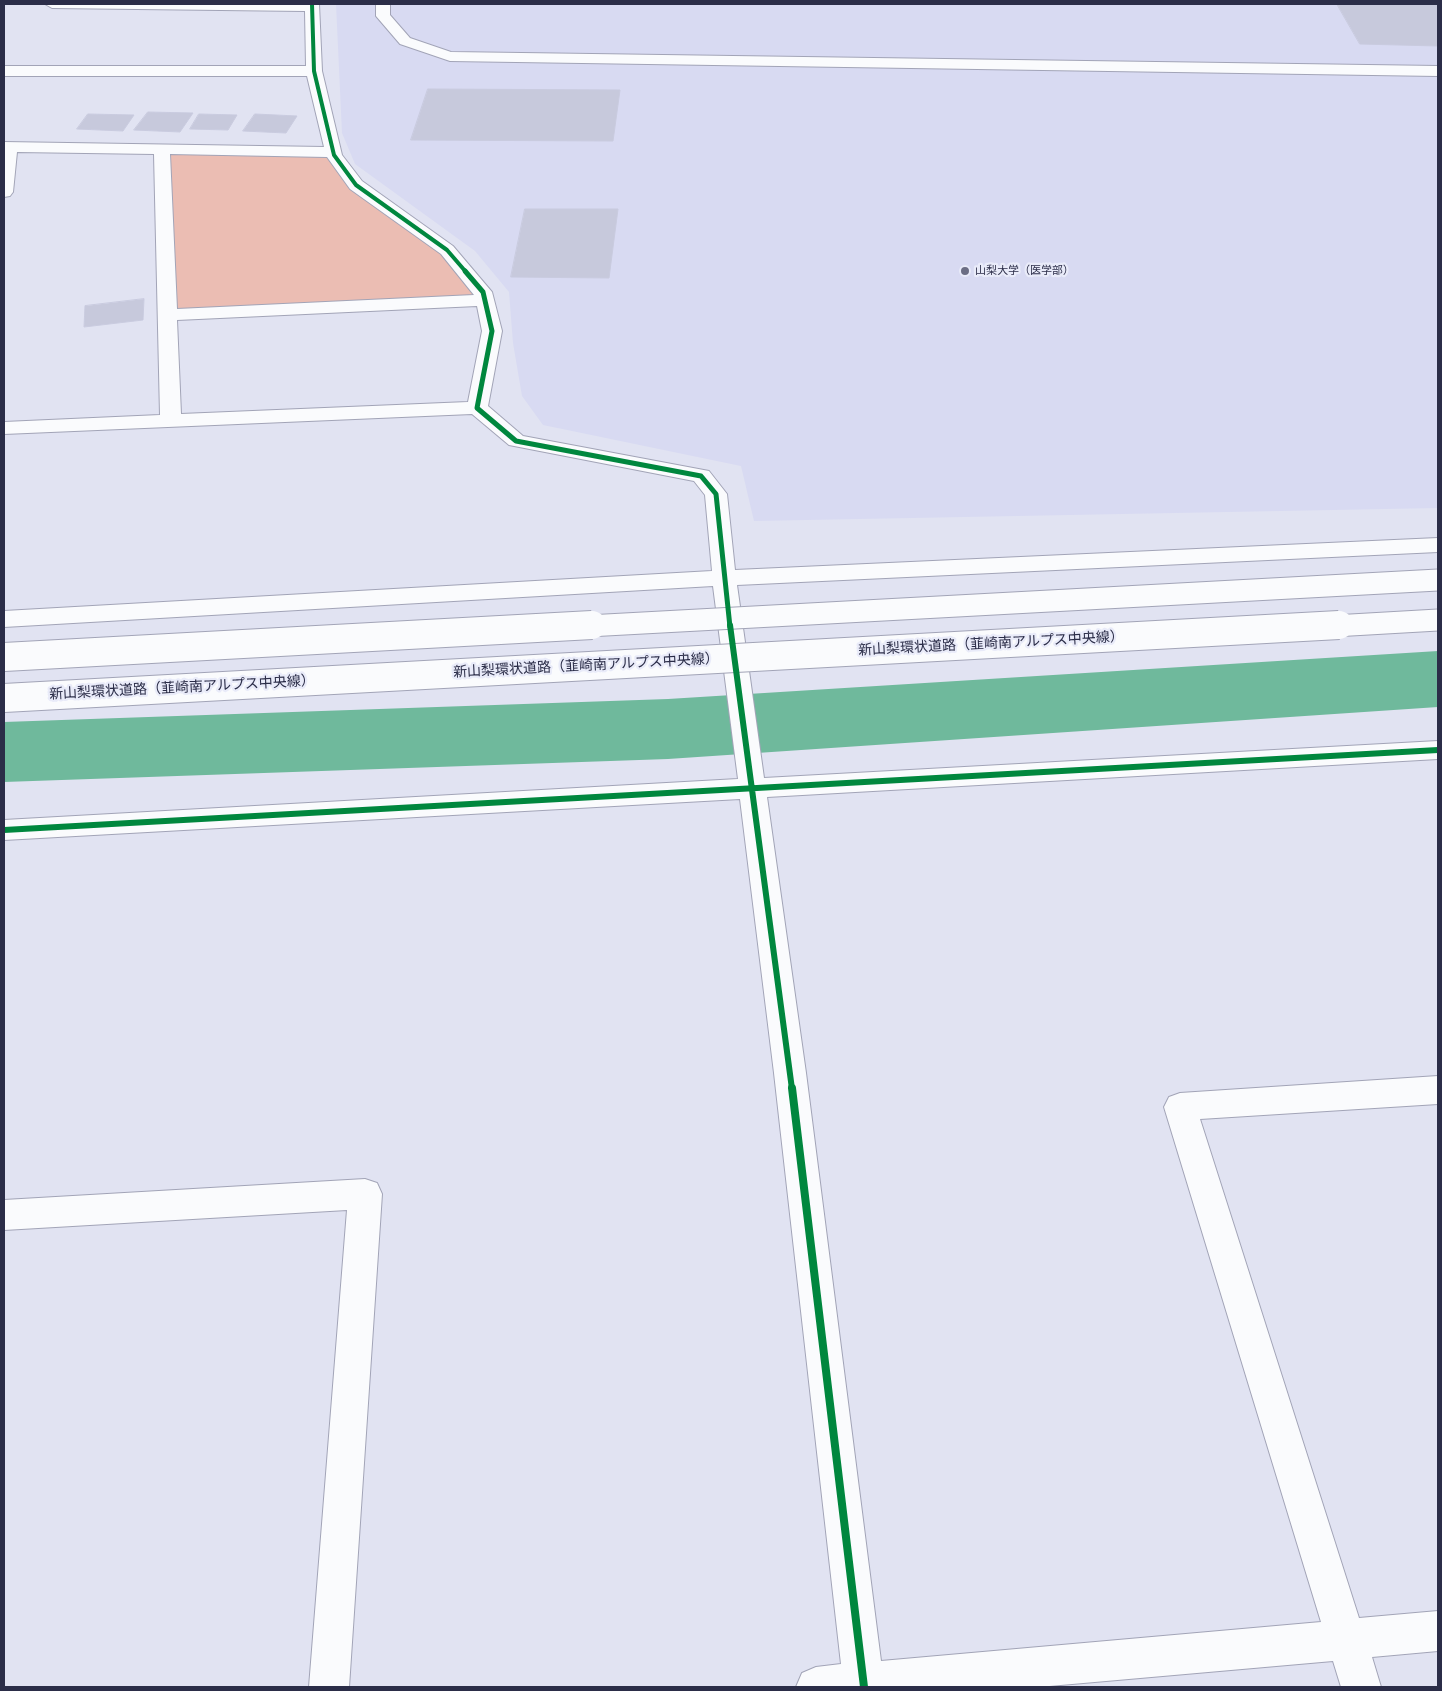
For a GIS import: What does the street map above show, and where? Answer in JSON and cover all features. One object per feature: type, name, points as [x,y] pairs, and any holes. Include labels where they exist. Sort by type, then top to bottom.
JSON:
[{"type":"main road","points":[[52,4],[312,6],[314,72],[334,152],[356,185],[447,250],[483,292],[492,331],[477,408]]},
{"type":"main road","points":[[383,4],[383,16],[405,40],[450,56],[1438,71]]},
{"type":"main road","points":[[4,71],[314,72]]},
{"type":"main road","points":[[4,192],[6,147],[334,152]]},
{"type":"main road","points":[[162,149],[171,421]]},
{"type":"main road","points":[[168,315],[485,300]]},
{"type":"main road","points":[[4,428],[477,408],[516,441],[701,476],[716,494],[724,578],[791,1082],[863,1685]]},
{"type":"main road","points":[[4,619],[724,578],[1438,544]]},
{"type":"main road","points":[[4,657],[1438,580]]},
{"type":"main road","name":"新山梨環状道路（韮崎南アルプス中央線）","points":[[4,698],[1438,620]]},
{"type":"main road","points":[[4,830],[1438,750]]},
{"type":"main road","points":[[1361,1687],[1348,1640],[1180,1108],[1438,1090]]},
{"type":"main road","points":[[4,1215],[365,1194],[329,1687]]},
{"type":"main road","points":[[816,1687],[863,1685],[1438,1630]]},
{"type":"shaded area","name":"山梨大学（医学部）","points":[[336,4],[1438,4],[1438,508],[754,521],[741,466],[543,425],[522,396],[513,343],[509,292],[475,251],[355,164],[342,133]]},
{"type":"shaded area","points":[[162,149],[334,152],[356,185],[447,250],[485,300],[168,315]]},
{"type":"building","points":[[1337,4],[1438,4],[1438,46],[1360,44]]},
{"type":"building","points":[[428,89],[620,90],[613,141],[411,140]]},
{"type":"building","points":[[148,112],[193,113],[180,132],[134,130]]},
{"type":"building","points":[[88,114],[134,115],[123,131],[77,129]]},
{"type":"building","points":[[199,114],[237,115],[228,130],[190,129]]},
{"type":"building","points":[[255,114],[297,116],[286,133],[243,131]]},
{"type":"building","points":[[525,209],[618,209],[609,278],[511,277]]},
{"type":"building","points":[[144,299],[143,320],[84,327],[85,306]]},
{"type":"waterway","points":[[4,752],[668,729],[1438,679]]},
{"type":"cycle path","points":[[312,4],[314,71],[334,155],[356,185],[447,250],[483,292],[492,331],[477,408],[516,441],[701,476],[716,494],[724,578],[790,1073],[864,1687]]},
{"type":"cycle path","points":[[4,830],[1438,750]]},
{"type":"place","name":"山梨大学（医学部）","points":[[965,271]]}]
